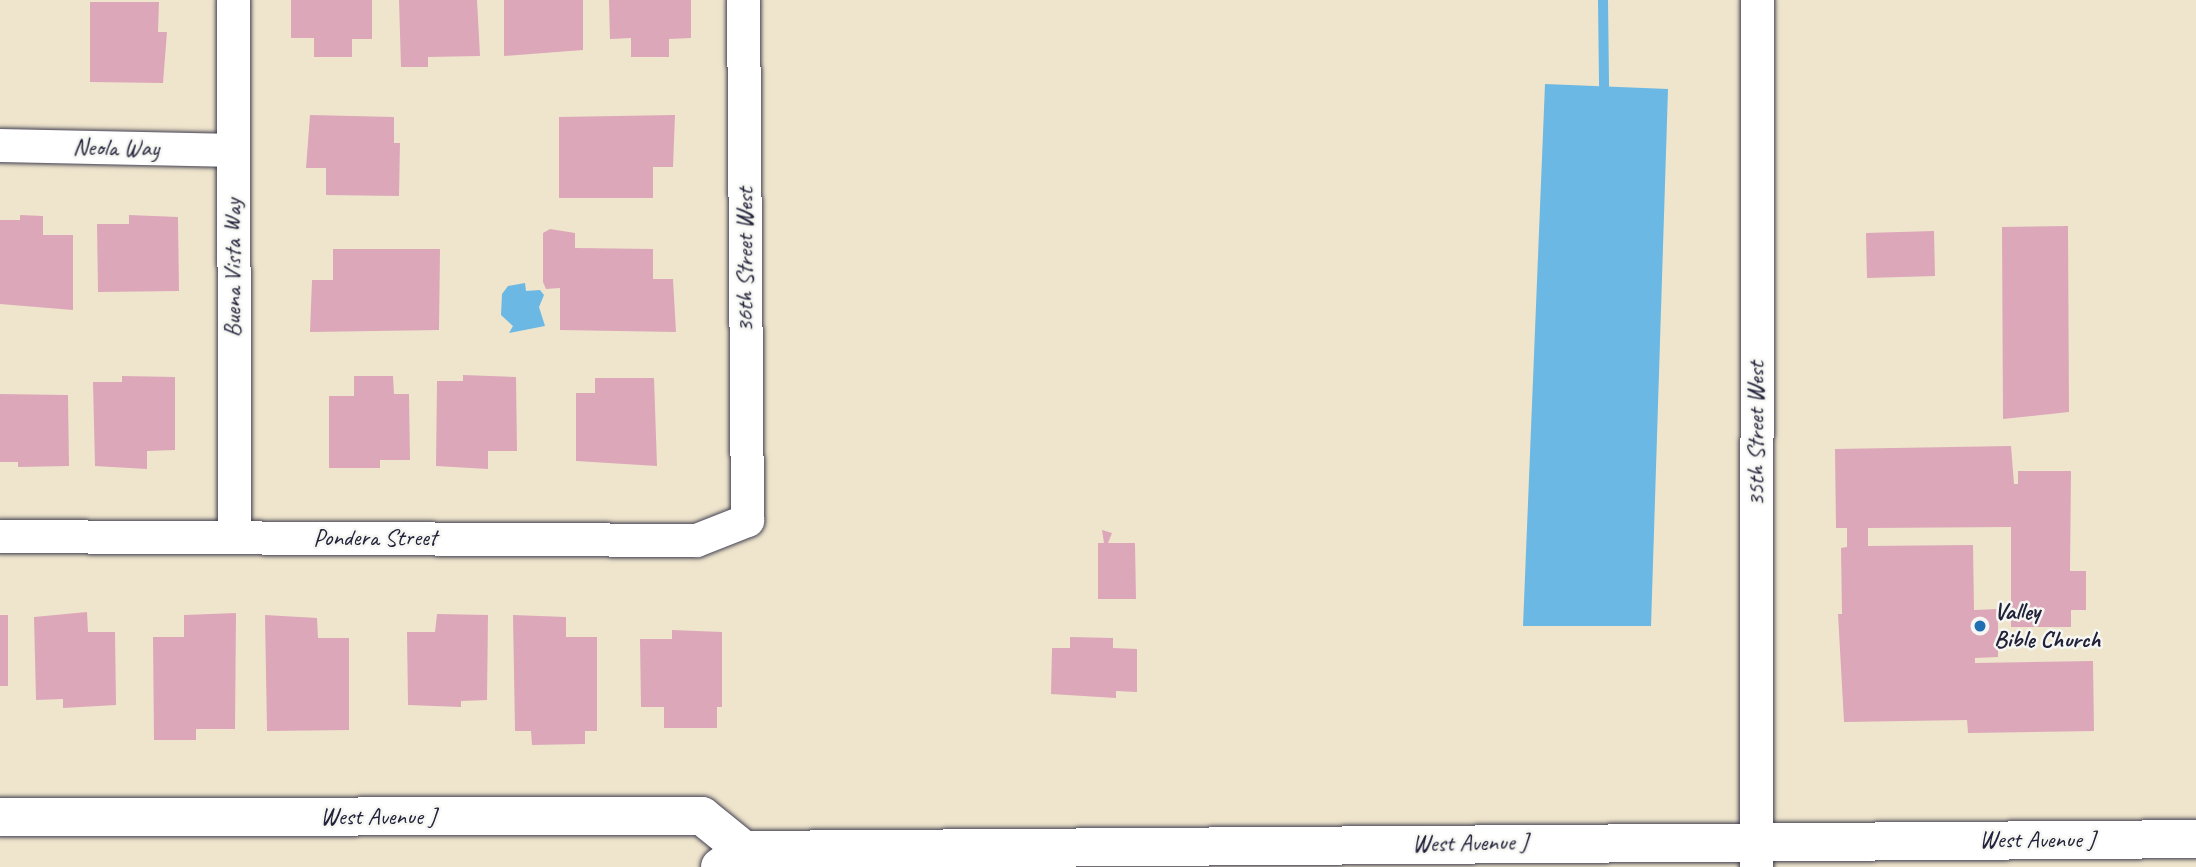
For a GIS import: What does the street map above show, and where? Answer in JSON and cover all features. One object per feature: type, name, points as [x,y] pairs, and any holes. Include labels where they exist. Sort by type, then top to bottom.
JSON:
[{"type":"main road","name":"West Avenue J","points":[[0,817],[702,816],[736,861],[1756,854],[2196,839]]},
{"type":"street","name":"Buena Vista Way","points":[[233,0],[234,537]]},
{"type":"street","name":"36th Street West","points":[[743,0],[747,520]]},
{"type":"street","name":"35th Street West","points":[[1756,854],[1757,0]]},
{"type":"street","name":"Neola Way","points":[[0,145],[232,150]]},
{"type":"street","name":"Pondera Street","points":[[0,536],[696,540],[747,520]]},
{"type":"water","points":[[1545,84],[1668,89],[1651,626],[1523,626]]},
{"type":"water","points":[[525,283],[526,291],[540,290],[544,295],[539,307],[545,326],[509,333],[513,326],[501,315],[502,294],[508,286]]},
{"type":"building","points":[[291,0],[372,0],[372,39],[352,39],[352,57],[314,57],[314,38],[291,38]]},
{"type":"building","points":[[399,0],[477,0],[480,56],[428,57],[428,67],[401,67]]},
{"type":"building","points":[[504,0],[583,0],[583,50],[504,56]]},
{"type":"building","points":[[609,0],[691,0],[691,38],[669,39],[669,57],[631,57],[631,38],[610,39]]},
{"type":"building","points":[[90,2],[159,2],[158,32],[167,32],[163,83],[90,82]]},
{"type":"building","points":[[310,115],[394,117],[394,143],[400,143],[399,196],[326,195],[326,168],[306,168]]},
{"type":"building","points":[[675,115],[673,167],[653,167],[653,198],[559,198],[559,117]]},
{"type":"building","points":[[20,215],[43,216],[43,235],[73,235],[73,310],[0,304],[0,220],[20,220]]},
{"type":"building","points":[[129,215],[178,217],[179,291],[98,292],[97,224],[129,224]]},
{"type":"building","points":[[2068,226],[2069,412],[2003,419],[2002,227]]},
{"type":"building","points":[[550,229],[575,233],[575,248],[653,249],[653,279],[673,279],[676,332],[560,330],[560,288],[546,289],[543,282],[543,233]]},
{"type":"building","points":[[1934,231],[1935,276],[1867,278],[1866,233]]},
{"type":"building","points":[[333,249],[440,249],[439,330],[310,332],[312,280],[333,280]]},
{"type":"building","points":[[463,375],[516,377],[517,451],[488,451],[488,469],[436,466],[437,381],[463,381]]},
{"type":"building","points":[[122,376],[175,377],[175,450],[147,451],[147,469],[95,466],[93,382],[122,382]]},
{"type":"building","points":[[354,376],[393,376],[394,394],[409,394],[410,460],[380,460],[380,468],[329,468],[329,396],[354,396]]},
{"type":"building","points":[[595,378],[654,378],[657,466],[576,461],[576,393],[595,393]]},
{"type":"building","points":[[0,394],[68,395],[69,466],[18,467],[18,462],[0,462]]},
{"type":"building","points":[[2011,446],[2014,484],[2018,484],[2018,471],[2071,471],[2070,571],[2086,571],[2086,610],[2071,610],[2071,627],[2011,627],[2011,527],[1868,528],[1868,546],[1973,545],[1974,610],[1998,609],[1998,657],[1975,658],[1975,663],[2093,661],[2094,731],[1968,733],[1967,720],[1844,722],[1838,614],[1842,614],[1841,548],[1847,547],[1847,528],[1836,528],[1835,449]]},
{"type":"building","points":[[1102,530],[1112,533],[1108,543],[1135,543],[1136,599],[1098,599],[1098,543],[1104,543]]},
{"type":"building","points":[[87,612],[88,632],[115,632],[116,705],[63,708],[63,699],[36,700],[34,617]]},
{"type":"building","points":[[236,613],[235,729],[196,729],[196,740],[154,740],[153,637],[184,637],[184,615]]},
{"type":"building","points":[[437,614],[488,615],[487,700],[461,701],[461,707],[408,705],[407,632],[435,632]]},
{"type":"building","points":[[0,615],[8,615],[8,686],[0,686]]},
{"type":"building","points":[[265,615],[317,618],[318,638],[349,638],[349,730],[267,731]]},
{"type":"building","points":[[513,615],[566,617],[566,637],[597,637],[597,731],[585,731],[585,744],[532,745],[531,731],[515,731]]},
{"type":"building","points":[[672,630],[722,632],[722,707],[717,707],[717,728],[664,728],[664,707],[641,707],[640,639],[672,639]]},
{"type":"building","points":[[1070,637],[1113,638],[1113,648],[1137,649],[1137,692],[1116,691],[1116,698],[1051,694],[1052,648],[1070,648]]},
{"type":"waterway","points":[[1603,0],[1604,86]]},
{"type":"place","name":"Valley Bible Church","points":[[1980,626]]}]
